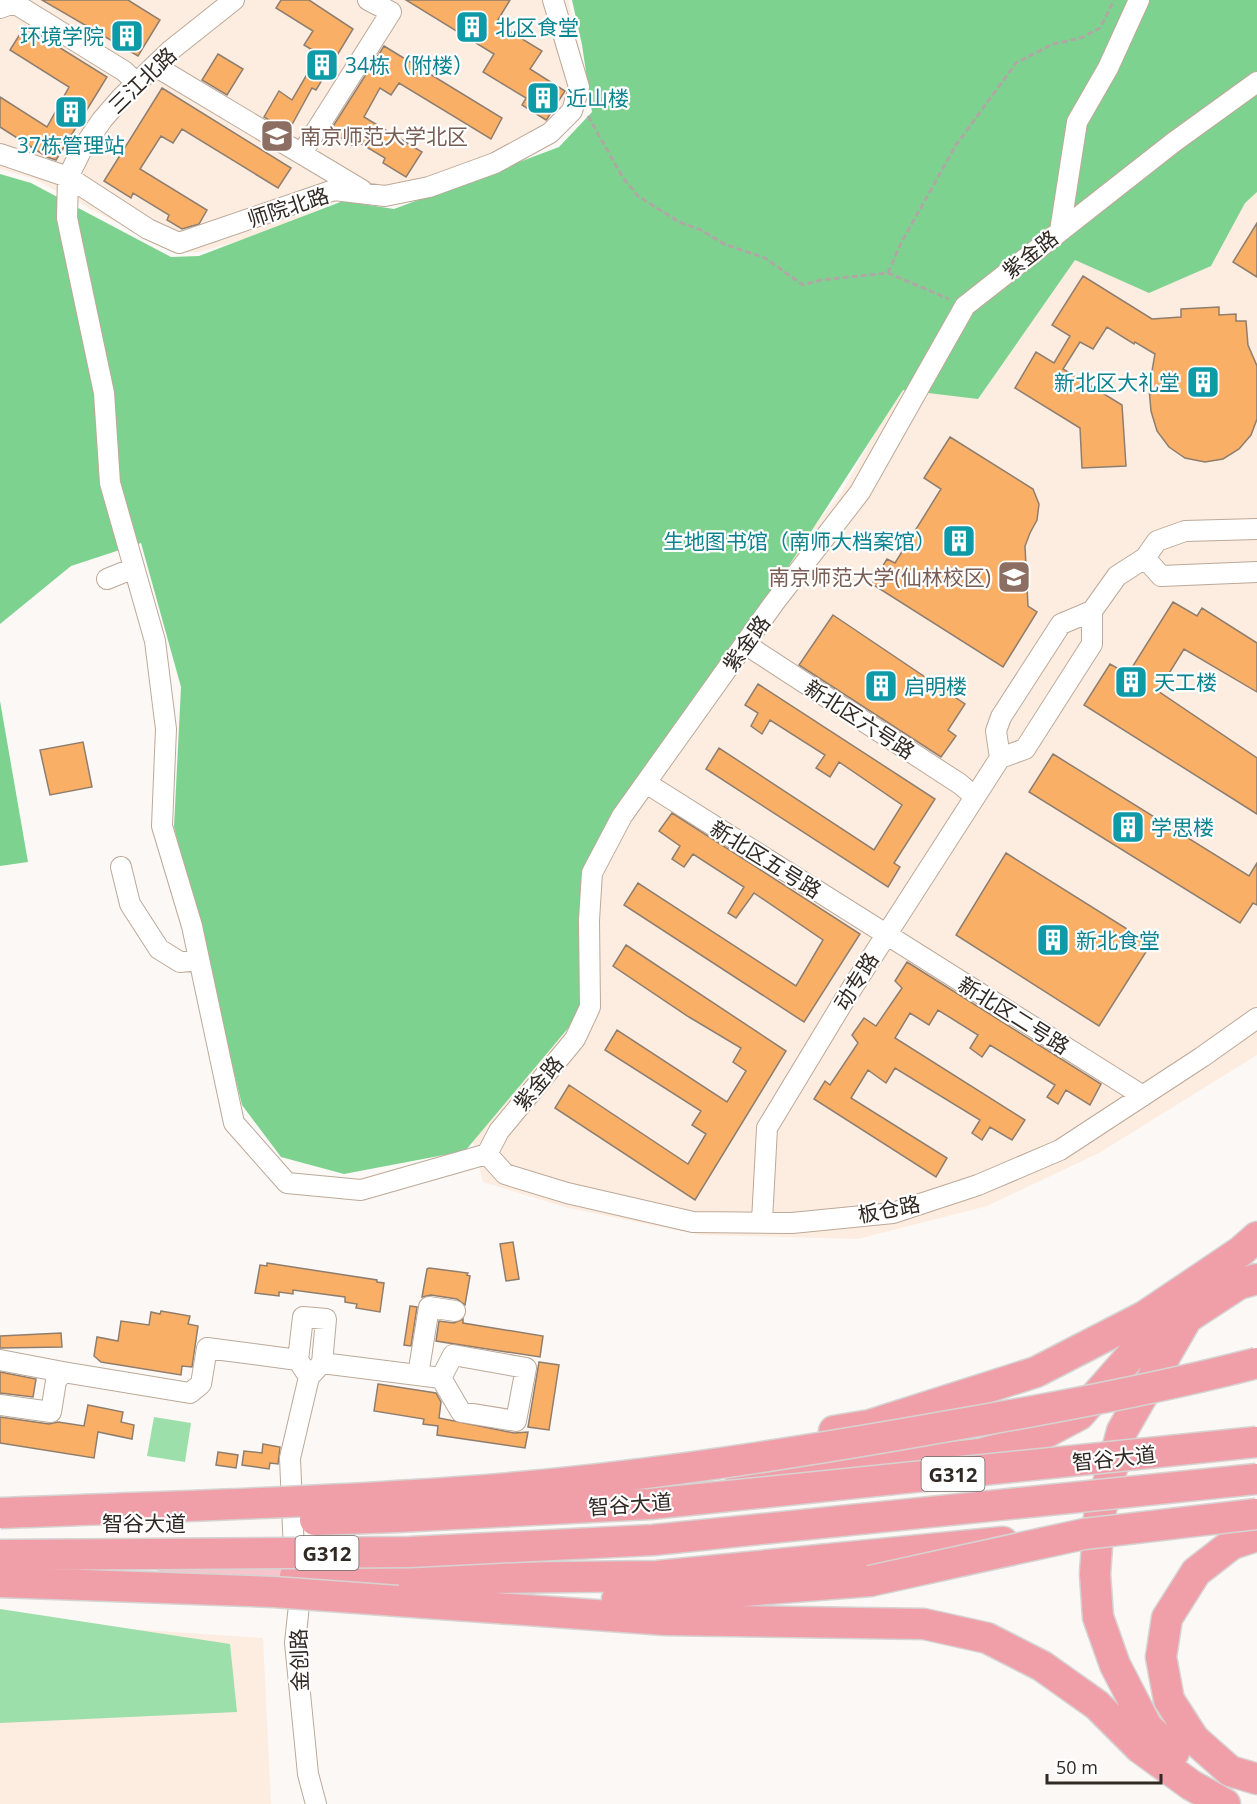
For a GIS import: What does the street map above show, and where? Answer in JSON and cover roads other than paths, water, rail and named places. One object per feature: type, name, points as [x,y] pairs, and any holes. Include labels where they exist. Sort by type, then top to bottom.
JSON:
[{"type":"highway","points":[[672,1470],[762,1443],[870,1425],[1036,1372],[1145,1316],[1240,1252],[1257,1237]]},
{"type":"highway","points":[[292,1514],[587,1497],[980,1454],[1030,1441],[1079,1415],[1130,1357],[1239,1284],[1257,1279]]},
{"type":"highway","points":[[1188,1318],[1122,1431],[1099,1517],[1095,1574],[1098,1617],[1115,1665],[1147,1727],[1187,1765],[1237,1804]]},
{"type":"highway","points":[[0,1514],[460,1492],[672,1470],[822,1448],[1060,1407],[1182,1383],[1257,1363]]},
{"type":"highway","name":"智谷大道","points":[[0,1521],[194,1523],[397,1517],[650,1504],[1257,1442]]},
{"type":"highway","name":"智谷大道","points":[[0,1555],[410,1552],[653,1540],[1257,1479]]},
{"type":"highway","points":[[295,1576],[487,1578],[657,1575],[1084,1534],[1257,1514]]},
{"type":"highway","points":[[398,1601],[643,1599],[870,1581],[1084,1534]]},
{"type":"highway","points":[[1257,1536],[1232,1544],[1196,1572],[1167,1618],[1161,1657],[1169,1700],[1194,1739],[1230,1771],[1257,1779]]},
{"type":"highway","points":[[0,1582],[274,1592],[666,1620],[924,1623],[987,1638],[1042,1666],[1097,1705],[1140,1748],[1191,1785],[1225,1804]]},
{"type":"main road","name":"智谷大道","points":[[0,1514],[292,1514]]},
{"type":"main road","name":"G312","points":[[0,1571],[295,1576]]},
{"type":"street","name":"三江北路","points":[[68,177],[82,149],[102,120],[171,50],[234,0]]},
{"type":"street","points":[[302,153],[391,12],[368,0]]},
{"type":"street","name":"师院北路","points":[[0,154],[68,177],[148,229],[179,243],[334,190],[385,196],[429,187],[495,163],[550,133],[572,111],[579,87],[553,0]]},
{"type":"street","points":[[1060,231],[1077,122],[1108,68],[1138,0]]},
{"type":"street","points":[[0,8],[14,3],[124,71],[137,83]]},
{"type":"street","points":[[155,66],[370,194]]},
{"type":"street","name":"紫金路","points":[[487,1154],[499,1131],[575,1039],[590,1007],[592,873],[622,816],[745,644],[860,492],[965,306],[1174,142],[1257,82]]},
{"type":"street","points":[[68,177],[67,218],[104,393],[110,483],[155,641],[166,729],[162,826],[192,926],[234,1123],[287,1183],[361,1190],[487,1154]]},
{"type":"street","points":[[1092,611],[1092,644],[1025,749],[1000,758],[996,731],[1001,717],[1061,624],[1092,611],[1117,576],[1145,558],[1157,541],[1185,531],[1257,529]]},
{"type":"street","points":[[1145,558],[1161,576],[1257,572]]},
{"type":"street","points":[[107,579],[135,568]]},
{"type":"street","name":"新北区六号路","points":[[745,644],[974,795]]},
{"type":"street","name":"动专路","points":[[762,1221],[767,1128],[974,795],[1000,758]]},
{"type":"street","name":"新北区五号路","points":[[646,783],[886,935]]},
{"type":"street","points":[[121,867],[130,904],[159,949],[180,962],[199,960]]},
{"type":"street","name":"新北区二号路","points":[[886,935],[1143,1095]]},
{"type":"street","name":"板仓路","points":[[487,1154],[505,1174],[567,1193],[693,1222],[792,1223],[893,1213],[978,1185],[1060,1150],[1257,1018]]},
{"type":"street","points":[[418,1375],[429,1307],[455,1311]]},
{"type":"street","name":"金创路","points":[[298,1360],[303,1317],[326,1319],[316,1370],[290,1458],[295,1576],[299,1605],[295,1643],[308,1774],[316,1804]]},
{"type":"street","points":[[0,1360],[185,1393],[194,1391],[201,1384],[207,1348],[298,1360],[316,1370],[441,1378]]},
{"type":"street","points":[[453,1355],[525,1368],[516,1421],[460,1412],[441,1378],[453,1355]]},
{"type":"street","points":[[0,1405],[51,1412],[56,1381],[63,1371]]},
{"type":"place","name":"北区食堂","points":[[472,27]]},
{"type":"place","name":"环境学院","points":[[127,36]]},
{"type":"place","name":"34栋（附楼）","points":[[322,65]]},
{"type":"place","name":"近山楼","points":[[543,98]]},
{"type":"place","name":"37栋管理站","points":[[71,112]]},
{"type":"place","name":"南京师范大学北区","points":[[277,136]]},
{"type":"place","name":"新北区大礼堂","points":[[1203,382]]},
{"type":"place","name":"生地图书馆（南师大档案馆）","points":[[959,541]]},
{"type":"place","name":"南京师范大学(仙林校区)","points":[[1014,577]]},
{"type":"place","name":"天工楼","points":[[1131,682]]},
{"type":"place","name":"启明楼","points":[[881,686]]},
{"type":"place","name":"学思楼","points":[[1128,827]]},
{"type":"place","name":"新北食堂","points":[[1053,940]]}]
